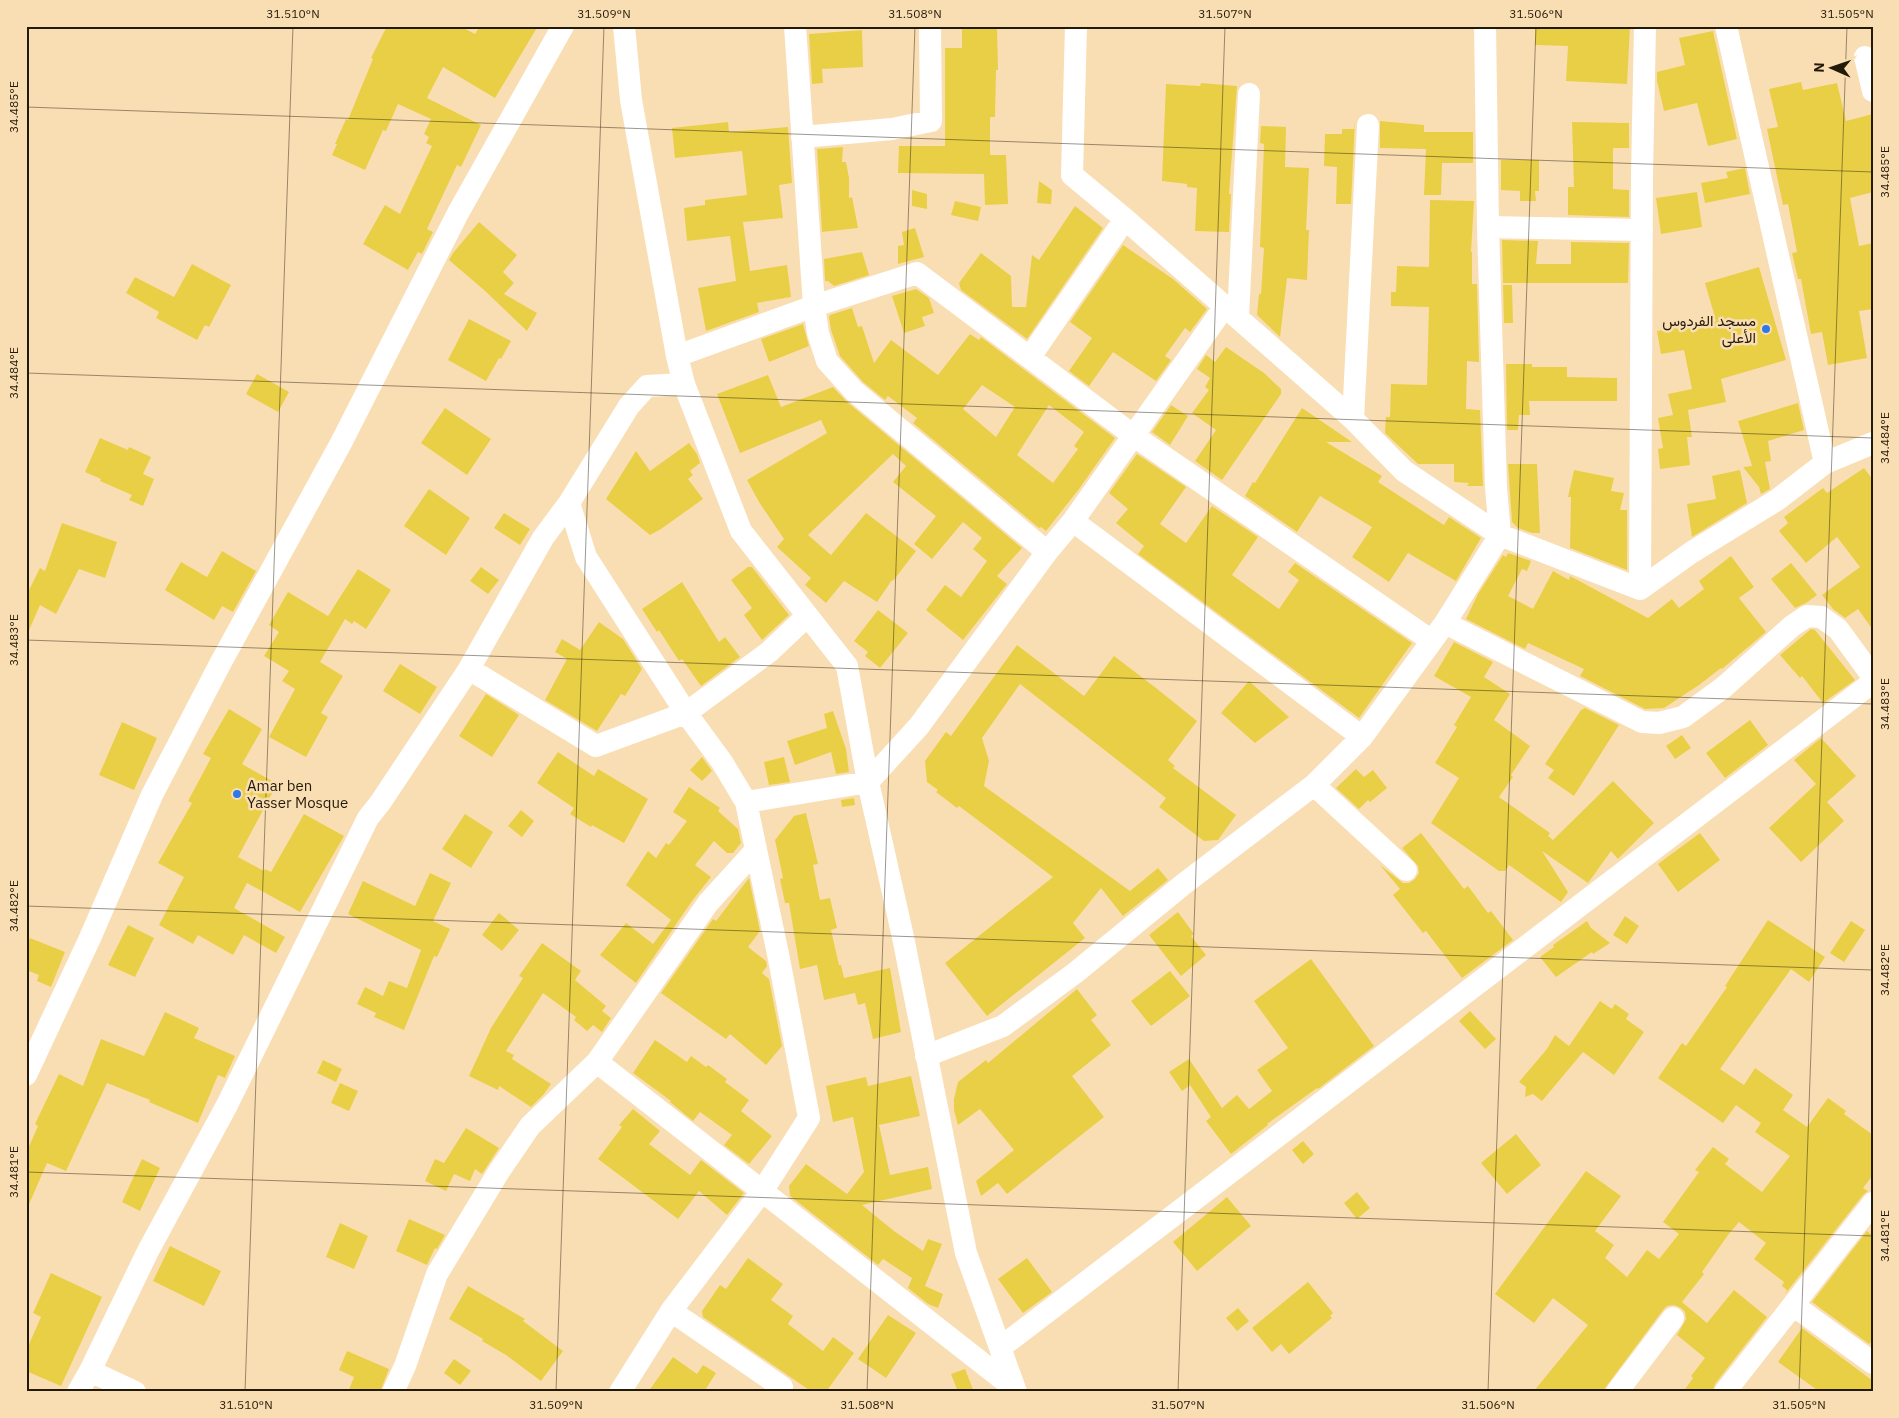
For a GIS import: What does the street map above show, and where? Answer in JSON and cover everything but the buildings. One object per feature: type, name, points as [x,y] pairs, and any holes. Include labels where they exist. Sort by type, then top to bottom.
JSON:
[{"type":"street","points":[[26,1075],[90,938],[152,795],[220,664],[341,443],[458,212],[563,26]]},
{"type":"street","points":[[624,26],[631,100],[676,356],[684,384],[741,532],[847,666],[868,782],[903,938],[966,1254],[1015,1390]]},
{"type":"street","points":[[795,26],[814,306],[818,333],[827,361],[854,391],[1046,552]]},
{"type":"street","points":[[802,137],[892,130],[931,122],[930,26]]},
{"type":"street","points":[[1076,26],[1072,175],[1231,311],[1353,419],[1404,471],[1500,535],[1640,589]]},
{"type":"street","points":[[926,1056],[1003,1026],[1075,973],[1185,883],[1314,785],[1362,737],[1439,632],[1500,535],[1496,487],[1488,228],[1485,26]]},
{"type":"street","points":[[1640,589],[1644,26]]},
{"type":"street","points":[[1726,26],[1824,463]]},
{"type":"street","points":[[1865,57],[1873,90]]},
{"type":"street","points":[[746,802],[868,782],[919,726],[1046,552],[1073,522],[1134,436],[1231,311],[1249,94]]},
{"type":"street","points":[[1353,419],[1368,125]]},
{"type":"street","points":[[1030,357],[1125,219]]},
{"type":"street","points":[[1488,228],[1642,230]]},
{"type":"street","points":[[676,356],[814,306],[917,273],[1134,436],[1439,632],[1642,722],[1660,724],[1683,717],[1724,687],[1792,626],[1807,616],[1821,616],[1838,629],[1873,677]]},
{"type":"street","points":[[78,1392],[148,1251],[227,1106],[368,818],[380,803],[469,669],[543,538],[568,503],[628,406],[647,386],[684,384]]},
{"type":"street","points":[[1640,589],[1692,552],[1777,500],[1824,463],[1873,443]]},
{"type":"street","points":[[568,503],[586,558],[686,713],[722,762],[746,802],[779,959],[809,1118],[763,1190],[671,1311],[620,1392]]},
{"type":"street","points":[[1073,522],[1362,737]]},
{"type":"street","points":[[469,669],[596,746],[686,713],[769,652],[807,616]]},
{"type":"street","points":[[1001,1347],[1873,682]]},
{"type":"street","points":[[1314,785],[1406,870]]},
{"type":"street","points":[[393,1392],[406,1366],[437,1274],[498,1173],[530,1126],[597,1062],[708,903],[756,850]]},
{"type":"street","points":[[597,1062],[763,1190],[1015,1390]]},
{"type":"street","points":[[1725,1392],[1873,1202]]},
{"type":"street","points":[[1793,1305],[1873,1363]]},
{"type":"street","points":[[671,1311],[782,1387],[778,1392]]},
{"type":"street","points":[[1626,1389],[1673,1318]]},
{"type":"street","points":[[90,1371],[135,1392]]},
{"type":"place","name":"مسجد الفردوس الأعلى","points":[[1766,329]]},
{"type":"place","name":"Amar ben Yasser Mosque","points":[[237,794]]}]
